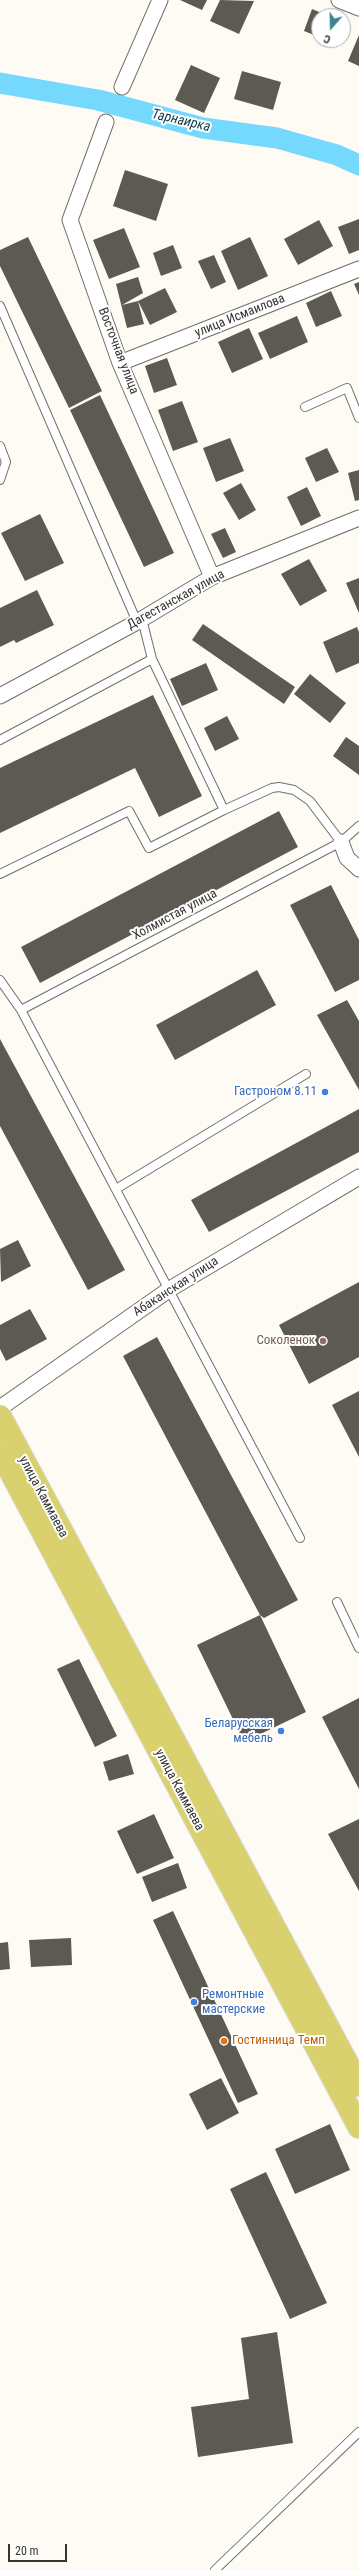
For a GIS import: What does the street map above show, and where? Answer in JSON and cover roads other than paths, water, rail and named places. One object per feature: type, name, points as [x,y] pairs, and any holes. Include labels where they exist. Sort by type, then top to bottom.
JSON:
[{"type":"main road","name":"улица Каммаева","points":[[0,1416],[359,2085]]},
{"type":"main road","name":"улица Каммаева","points":[[0,1452],[353,2103],[359,2126]]},
{"type":"street","points":[[122,87],[160,0]]},
{"type":"street","points":[[339,0],[359,8]]},
{"type":"street","name":"Восточная улица","points":[[106,122],[70,220],[120,363],[212,577]]},
{"type":"street","name":"улица Исмаилова","points":[[120,363],[359,269]]},
{"type":"street","name":"Дагестанская улица","points":[[0,696],[140,621],[212,577],[359,518]]},
{"type":"street","points":[[341,842],[347,858],[359,869]]},
{"type":"street","name":"Абаканская улица","points":[[0,1408],[170,1289],[359,1177]]},
{"type":"lane","points":[[0,306],[140,621],[152,659],[224,810]]},
{"type":"lane","points":[[305,407],[347,388],[359,418]]},
{"type":"lane","points":[[0,446],[6,462],[0,480]]},
{"type":"lane","points":[[0,740],[152,659]]},
{"type":"lane","points":[[0,874],[129,811],[148,848],[224,810],[272,788],[279,787],[294,790],[310,801],[341,842]]},
{"type":"lane","name":"Холмистая улица","points":[[21,1010],[341,842],[359,826]]},
{"type":"lane","points":[[0,980],[21,1010],[170,1289],[300,1538]]},
{"type":"lane","points":[[116,1189],[306,1074]]},
{"type":"lane","points":[[337,1602],[359,1648]]},
{"type":"lane","points":[[215,2570],[359,2432]]},
{"type":"waterway","name":"Тарнаирка","points":[[0,83],[98,100],[203,128],[277,138],[337,155],[359,165]]},
{"type":"place","name":"Гастроном 8.11","points":[[325,1092]]},
{"type":"place","name":"Соколенок","points":[[323,1341]]},
{"type":"place","name":"Беларусская мебель","points":[[281,1731]]},
{"type":"place","name":"Ремонтные мастерские","points":[[194,2002]]},
{"type":"place","name":"Гостинница Темп","points":[[224,2041]]}]
